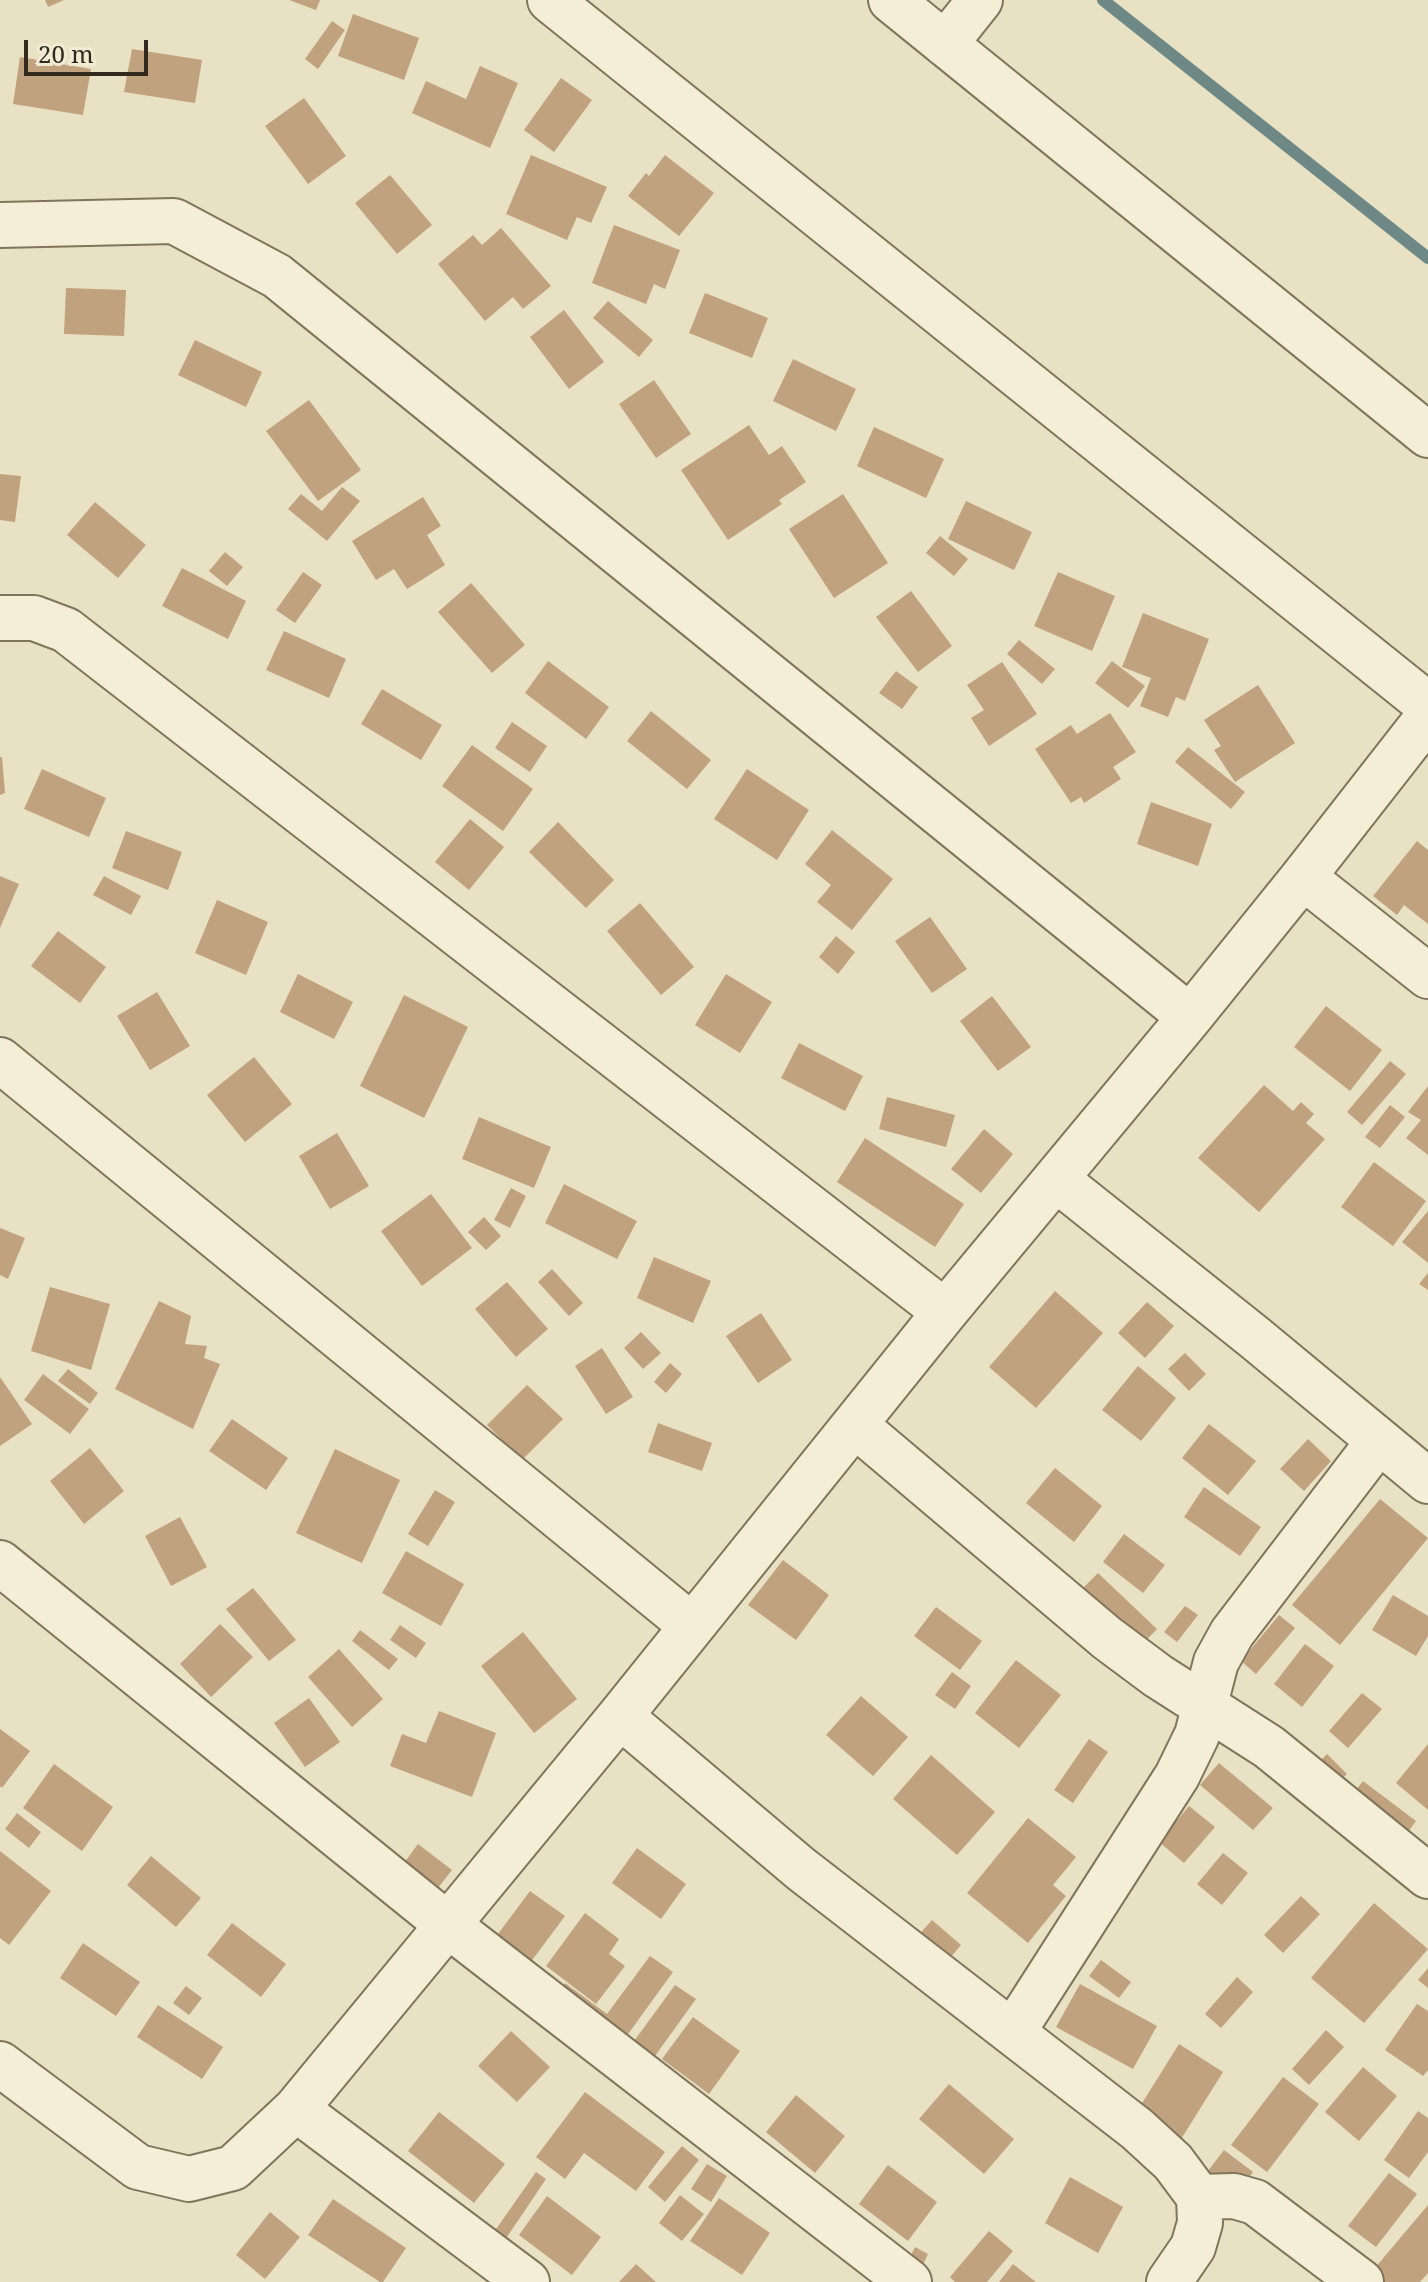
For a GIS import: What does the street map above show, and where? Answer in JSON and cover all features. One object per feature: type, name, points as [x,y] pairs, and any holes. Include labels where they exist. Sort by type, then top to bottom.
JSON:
[{"type":"street","points":[[550,0],[1428,705]]},
{"type":"street","points":[[891,0],[1428,435]]},
{"type":"street","points":[[945,44],[980,0]]},
{"type":"street","points":[[0,225],[174,221],[277,276],[1190,1017]]},
{"type":"street","points":[[0,618],[34,618],[66,630],[945,1312]]},
{"type":"street","points":[[0,2064],[138,2167],[189,2179],[233,2168],[296,2109],[620,1716],[945,1312],[1190,1017],[1428,717]]},
{"type":"street","points":[[1303,877],[1428,976]]},
{"type":"street","points":[[0,1060],[692,1626]]},
{"type":"street","points":[[1056,1179],[1428,1481]]},
{"type":"street","points":[[855,1425],[1107,1638],[1158,1676],[1269,1747],[1428,1876]]},
{"type":"street","points":[[1013,2032],[1177,1776],[1197,1735],[1216,1662],[1232,1633],[1378,1442]]},
{"type":"street","points":[[0,1563],[448,1925],[909,2282]]},
{"type":"street","points":[[620,1716],[801,1869],[1137,2129],[1173,2162],[1199,2197],[1200,2223],[1193,2247],[1169,2282]]},
{"type":"street","points":[[296,2109],[527,2282]]},
{"type":"street","points":[[1199,2197],[1234,2196],[1255,2202],[1361,2282]]},
{"type":"building","points":[[45,0],[64,0],[48,7]]},
{"type":"building","points":[[289,0],[320,0],[316,10]]},
{"type":"building","points":[[353,14],[419,38],[404,80],[338,56]]},
{"type":"building","points":[[332,21],[345,30],[318,69],[305,59]]},
{"type":"building","points":[[132,49],[202,60],[195,103],[124,92]]},
{"type":"building","points":[[20,57],[91,69],[83,115],[13,104]]},
{"type":"building","points":[[480,66],[518,83],[490,148],[412,113],[426,81],[466,99]]},
{"type":"building","points":[[561,78],[592,100],[554,152],[524,130]]},
{"type":"building","points":[[304,98],[346,156],[308,184],[265,126]]},
{"type":"building","points":[[531,155],[607,187],[591,223],[577,217],[567,240],[506,214]]},
{"type":"building","points":[[665,155],[714,193],[679,236],[628,196]]},
{"type":"building","points":[[390,175],[432,225],[397,254],[355,203]]},
{"type":"building","points":[[614,225],[680,250],[665,289],[654,284],[646,304],[592,283]]},
{"type":"building","points":[[501,228],[551,286],[523,309],[513,297],[485,321],[438,264],[473,235],[482,245]]},
{"type":"building","points":[[66,288],[126,290],[124,336],[64,334]]},
{"type":"building","points":[[705,293],[768,318],[752,358],[689,333]]},
{"type":"building","points":[[608,301],[653,340],[639,357],[593,318]]},
{"type":"building","points":[[564,310],[604,362],[569,389],[530,337]]},
{"type":"building","points":[[195,340],[262,372],[246,407],[178,375]]},
{"type":"building","points":[[793,359],[856,389],[836,431],[773,401]]},
{"type":"building","points":[[654,380],[691,434],[656,458],[619,404]]},
{"type":"building","points":[[309,400],[361,470],[318,501],[266,431]]},
{"type":"building","points":[[749,425],[769,455],[782,446],[806,482],[779,500],[782,504],[728,540],[681,470]]},
{"type":"building","points":[[874,427],[944,459],[926,498],[857,466]]},
{"type":"building","points":[[0,474],[21,476],[15,522],[0,520]]},
{"type":"building","points":[[342,487],[360,501],[327,541],[288,509],[301,494],[322,511]]},
{"type":"building","points":[[843,494],[888,563],[834,598],[789,529]]},
{"type":"building","points":[[423,497],[441,526],[427,535],[445,565],[407,589],[394,569],[376,580],[352,541]]},
{"type":"building","points":[[966,501],[1032,532],[1014,570],[948,539]]},
{"type":"building","points":[[95,502],[146,545],[118,578],[67,535]]},
{"type":"building","points":[[940,536],[968,559],[954,576],[926,553]]},
{"type":"building","points":[[225,552],[243,567],[227,586],[209,571]]},
{"type":"building","points":[[182,568],[246,601],[228,639],[162,606]]},
{"type":"building","points":[[303,572],[322,585],[295,623],[276,610]]},
{"type":"building","points":[[1058,572],[1115,596],[1092,651],[1034,626]]},
{"type":"building","points":[[471,583],[525,645],[492,673],[438,612]]},
{"type":"building","points":[[911,591],[952,646],[918,672],[876,617]]},
{"type":"building","points":[[1143,613],[1209,639],[1185,701],[1176,697],[1168,717],[1140,706],[1151,678],[1122,667]]},
{"type":"building","points":[[284,631],[346,659],[329,698],[266,670]]},
{"type":"building","points":[[1019,640],[1055,669],[1042,684],[1007,654]]},
{"type":"building","points":[[548,661],[609,707],[586,739],[525,693]]},
{"type":"building","points":[[1112,661],[1145,686],[1128,708],[1095,683]]},
{"type":"building","points":[[1002,662],[1037,714],[989,746],[971,718],[984,710],[967,685]]},
{"type":"building","points":[[896,671],[918,687],[902,709],[879,693]]},
{"type":"building","points":[[1258,685],[1295,743],[1235,782],[1214,750],[1221,746],[1204,720]]},
{"type":"building","points":[[382,689],[442,725],[421,760],[361,724]]},
{"type":"building","points":[[651,711],[711,760],[687,789],[627,741]]},
{"type":"building","points":[[1110,713],[1136,752],[1113,767],[1121,779],[1084,803],[1081,797],[1071,803],[1035,749],[1071,725],[1077,734]]},
{"type":"building","points":[[512,722],[547,746],[530,772],[495,748]]},
{"type":"building","points":[[472,745],[533,789],[503,831],[442,786]]},
{"type":"building","points":[[1188,747],[1245,792],[1231,809],[1175,762]]},
{"type":"building","points":[[0,757],[5,793],[0,795]]},
{"type":"building","points":[[42,769],[106,798],[89,837],[24,809]]},
{"type":"building","points":[[747,769],[809,810],[777,860],[714,819]]},
{"type":"building","points":[[1151,802],[1212,824],[1198,866],[1137,844]]},
{"type":"building","points":[[470,819],[504,847],[469,890],[435,862]]},
{"type":"building","points":[[558,822],[614,880],[586,908],[529,852]]},
{"type":"building","points":[[832,830],[893,879],[852,930],[817,902],[831,885],[805,864]]},
{"type":"building","points":[[126,831],[182,852],[168,890],[112,868]]},
{"type":"building","points":[[1417,841],[1428,850],[1428,924],[1404,905],[1397,915],[1373,896]]},
{"type":"building","points":[[0,876],[19,884],[0,928]]},
{"type":"building","points":[[104,876],[141,896],[131,915],[93,895]]},
{"type":"building","points":[[217,900],[268,922],[246,975],[195,953]]},
{"type":"building","points":[[640,903],[694,967],[661,995],[607,931]]},
{"type":"building","points":[[930,917],[967,969],[932,993],[895,941]]},
{"type":"building","points":[[58,931],[106,967],[80,1003],[31,966]]},
{"type":"building","points":[[836,936],[855,952],[838,974],[819,957]]},
{"type":"building","points":[[298,974],[353,1002],[334,1039],[280,1012]]},
{"type":"building","points":[[726,974],[772,1002],[740,1053],[695,1025]]},
{"type":"building","points":[[157,992],[190,1046],[150,1070],[117,1016]]},
{"type":"building","points":[[404,995],[468,1027],[424,1118],[360,1086]]},
{"type":"building","points":[[992,996],[1031,1047],[998,1071],[960,1021]]},
{"type":"building","points":[[1326,1006],[1382,1050],[1350,1091],[1294,1047]]},
{"type":"building","points":[[799,1043],[863,1076],[845,1111],[781,1078]]},
{"type":"building","points":[[254,1057],[292,1104],[245,1142],[207,1095]]},
{"type":"building","points":[[1390,1061],[1406,1074],[1362,1125],[1347,1112]]},
{"type":"building","points":[[1264,1085],[1293,1111],[1301,1102],[1314,1114],[1306,1123],[1325,1139],[1259,1212],[1198,1158]]},
{"type":"building","points":[[1428,1086],[1428,1155],[1406,1138],[1421,1120],[1408,1112]]},
{"type":"building","points":[[887,1097],[955,1115],[946,1147],[879,1129]]},
{"type":"building","points":[[1390,1105],[1405,1117],[1380,1148],[1365,1137]]},
{"type":"building","points":[[479,1117],[551,1147],[534,1188],[462,1159]]},
{"type":"building","points":[[984,1129],[1013,1154],[981,1193],[951,1169]]},
{"type":"building","points":[[337,1133],[369,1186],[330,1209],[299,1156]]},
{"type":"building","points":[[865,1138],[964,1204],[935,1247],[837,1182]]},
{"type":"building","points":[[1374,1162],[1426,1201],[1393,1246],[1341,1207]]},
{"type":"building","points":[[564,1184],[637,1221],[617,1259],[545,1223]]},
{"type":"building","points":[[511,1188],[526,1196],[510,1228],[494,1220]]},
{"type":"building","points":[[431,1194],[472,1248],[422,1286],[381,1231]]},
{"type":"building","points":[[1428,1211],[1428,1263],[1402,1242]]},
{"type":"building","points":[[484,1217],[501,1236],[486,1250],[468,1232]]},
{"type":"building","points":[[0,1228],[25,1238],[8,1279],[0,1275]]},
{"type":"building","points":[[654,1257],[711,1281],[693,1323],[637,1298]]},
{"type":"building","points":[[552,1269],[583,1303],[569,1316],[538,1282]]},
{"type":"building","points":[[1428,1273],[1428,1290],[1419,1284]]},
{"type":"building","points":[[507,1282],[548,1329],[516,1357],[475,1309]]},
{"type":"building","points":[[50,1287],[110,1304],[91,1370],[31,1351]]},
{"type":"building","points":[[1055,1291],[1103,1333],[1036,1408],[989,1367]]},
{"type":"building","points":[[159,1301],[191,1316],[185,1344],[207,1346],[204,1358],[220,1364],[193,1429],[115,1389]]},
{"type":"building","points":[[1147,1302],[1174,1326],[1145,1358],[1118,1333]]},
{"type":"building","points":[[761,1313],[792,1360],[758,1383],[726,1336]]},
{"type":"building","points":[[641,1332],[661,1353],[643,1369],[624,1348]]},
{"type":"building","points":[[602,1348],[633,1397],[606,1414],[575,1366]]},
{"type":"building","points":[[1185,1353],[1206,1374],[1189,1391],[1168,1369]]},
{"type":"building","points":[[670,1363],[682,1374],[666,1393],[654,1382]]},
{"type":"building","points":[[1138,1366],[1176,1398],[1141,1441],[1102,1410]]},
{"type":"building","points":[[68,1369],[98,1393],[90,1404],[58,1381]]},
{"type":"building","points":[[43,1374],[89,1409],[70,1434],[24,1400]]},
{"type":"building","points":[[0,1377],[32,1424],[0,1446]]},
{"type":"building","points":[[527,1385],[563,1419],[522,1460],[487,1425]]},
{"type":"building","points":[[232,1419],[288,1458],[266,1490],[209,1451]]},
{"type":"building","points":[[658,1423],[712,1443],[702,1471],[648,1452]]},
{"type":"building","points":[[1209,1424],[1256,1461],[1228,1495],[1182,1458]]},
{"type":"building","points":[[1308,1439],[1331,1461],[1304,1491],[1280,1469]]},
{"type":"building","points":[[90,1448],[124,1491],[84,1524],[50,1481]]},
{"type":"building","points":[[335,1449],[400,1480],[362,1563],[296,1533]]},
{"type":"building","points":[[1055,1468],[1102,1506],[1074,1542],[1026,1503]]},
{"type":"building","points":[[1204,1487],[1261,1527],[1240,1556],[1184,1517]]},
{"type":"building","points":[[435,1490],[455,1502],[428,1546],[408,1534]]},
{"type":"building","points":[[1380,1499],[1428,1538],[1340,1645],[1292,1605]]},
{"type":"building","points":[[180,1517],[207,1567],[171,1586],[145,1536]]},
{"type":"building","points":[[1124,1534],[1165,1565],[1143,1593],[1103,1562]]},
{"type":"building","points":[[406,1551],[464,1584],[441,1626],[382,1593]]},
{"type":"building","points":[[783,1560],[829,1595],[796,1640],[748,1605]]},
{"type":"building","points":[[1098,1573],[1157,1629],[1133,1654],[1074,1597]]},
{"type":"building","points":[[253,1588],[296,1640],[269,1661],[226,1609]]},
{"type":"building","points":[[1393,1595],[1428,1616],[1428,1636],[1416,1656],[1372,1630]]},
{"type":"building","points":[[1185,1606],[1198,1615],[1177,1642],[1164,1632]]},
{"type":"building","points":[[936,1607],[982,1641],[960,1670],[914,1636]]},
{"type":"building","points":[[1279,1615],[1295,1628],[1256,1674],[1241,1661]]},
{"type":"building","points":[[220,1624],[253,1657],[211,1697],[180,1664]]},
{"type":"building","points":[[400,1625],[426,1643],[416,1658],[390,1640]]},
{"type":"building","points":[[360,1630],[398,1659],[389,1670],[352,1641]]},
{"type":"building","points":[[523,1632],[577,1699],[534,1733],[481,1666]]},
{"type":"building","points":[[1305,1644],[1334,1666],[1302,1707],[1274,1684]]},
{"type":"building","points":[[339,1649],[383,1699],[352,1727],[308,1677]]},
{"type":"building","points":[[1016,1660],[1061,1695],[1019,1748],[975,1713]]},
{"type":"building","points":[[952,1672],[971,1686],[955,1709],[935,1695]]},
{"type":"building","points":[[1362,1693],[1382,1709],[1348,1748],[1329,1731]]},
{"type":"building","points":[[861,1696],[908,1737],[873,1776],[826,1735]]},
{"type":"building","points":[[309,1698],[340,1742],[305,1767],[274,1723]]},
{"type":"building","points":[[439,1711],[496,1733],[472,1797],[390,1766],[402,1734],[426,1743]]},
{"type":"building","points":[[0,1729],[30,1751],[2,1788],[0,1786]]},
{"type":"building","points":[[1089,1739],[1108,1752],[1073,1803],[1054,1790]]},
{"type":"building","points":[[1428,1744],[1428,1810],[1396,1783]]},
{"type":"building","points":[[1327,1754],[1347,1774],[1333,1787],[1314,1767]]},
{"type":"building","points":[[931,1755],[995,1812],[957,1855],[893,1799]]},
{"type":"building","points":[[1219,1763],[1273,1808],[1253,1830],[1200,1785]]},
{"type":"building","points":[[54,1764],[113,1807],[82,1851],[23,1808]]},
{"type":"building","points":[[1363,1781],[1416,1821],[1400,1843],[1346,1803]]},
{"type":"building","points":[[1189,1806],[1215,1827],[1184,1863],[1159,1842]]},
{"type":"building","points":[[17,1813],[41,1832],[29,1848],[5,1829]]},
{"type":"building","points":[[1028,1818],[1076,1857],[1053,1885],[1066,1896],[1028,1943],[967,1893]]},
{"type":"building","points":[[418,1844],[452,1870],[438,1888],[404,1863]]},
{"type":"building","points":[[637,1848],[686,1884],[661,1919],[612,1883]]},
{"type":"building","points":[[0,1851],[51,1891],[9,1945],[0,1938]]},
{"type":"building","points":[[1223,1853],[1248,1873],[1222,1905],[1197,1884]]},
{"type":"building","points":[[151,1856],[201,1898],[176,1927],[127,1885]]},
{"type":"building","points":[[530,1891],[565,1916],[530,1963],[495,1938]]},
{"type":"building","points":[[1301,1896],[1320,1914],[1283,1953],[1264,1935]]},
{"type":"building","points":[[1374,1903],[1428,1949],[1364,2023],[1311,1978]]},
{"type":"building","points":[[585,1913],[619,1939],[609,1954],[625,1966],[596,2004],[546,1966]]},
{"type":"building","points":[[932,1920],[961,1945],[945,1964],[916,1938]]},
{"type":"building","points":[[232,1923],[286,1964],[261,1997],[207,1955]]},
{"type":"building","points":[[83,1943],[140,1982],[116,2016],[60,1978]]},
{"type":"building","points":[[650,1956],[673,1972],[623,2041],[558,1994],[565,1983],[607,2014]]},
{"type":"building","points":[[1101,1960],[1131,1982],[1119,1998],[1089,1976]]},
{"type":"building","points":[[1428,1968],[1428,1988],[1418,1980]]},
{"type":"building","points":[[1237,1977],[1253,1992],[1221,2028],[1205,2014]]},
{"type":"building","points":[[1080,1984],[1157,2026],[1133,2069],[1056,2027]]},
{"type":"building","points":[[675,1985],[696,1999],[650,2063],[629,2048]]},
{"type":"building","points":[[186,1986],[202,1998],[189,2015],[173,2003]]},
{"type":"building","points":[[1417,2004],[1428,2011],[1428,2070],[1423,2076],[1385,2050]]},
{"type":"building","points":[[158,2005],[223,2047],[202,2079],[137,2037]]},
{"type":"building","points":[[693,2017],[740,2051],[709,2094],[662,2059]]},
{"type":"building","points":[[1326,2030],[1344,2047],[1309,2085],[1292,2069]]},
{"type":"building","points":[[511,2031],[550,2067],[517,2102],[478,2066]]},
{"type":"building","points":[[1179,2044],[1223,2072],[1173,2152],[1129,2124]]},
{"type":"building","points":[[1363,2067],[1397,2096],[1359,2141],[1325,2112]]},
{"type":"building","points":[[1283,2077],[1319,2104],[1267,2172],[1231,2145]]},
{"type":"building","points":[[949,2084],[1014,2139],[984,2174],[919,2119]]},
{"type":"building","points":[[585,2092],[665,2152],[636,2191],[584,2153],[565,2179],[536,2157]]},
{"type":"building","points":[[796,2095],[845,2136],[815,2173],[766,2132]]},
{"type":"building","points":[[1418,2111],[1428,2118],[1428,2152],[1409,2178],[1384,2160]]},
{"type":"building","points":[[439,2112],[505,2164],[474,2203],[408,2151]]},
{"type":"building","points":[[682,2146],[699,2160],[665,2202],[648,2187]]},
{"type":"building","points":[[1224,2150],[1253,2172],[1232,2202],[1201,2180]]},
{"type":"building","points":[[707,2164],[727,2176],[711,2202],[691,2189]]},
{"type":"building","points":[[888,2165],[937,2202],[908,2241],[859,2204]]},
{"type":"building","points":[[536,2172],[546,2179],[505,2240],[494,2232]]},
{"type":"building","points":[[1389,2173],[1417,2194],[1376,2247],[1348,2226]]},
{"type":"building","points":[[1070,2177],[1123,2207],[1098,2253],[1045,2223]]},
{"type":"building","points":[[680,2195],[704,2214],[682,2241],[659,2223]]},
{"type":"building","points":[[547,2196],[601,2237],[572,2275],[519,2235]]},
{"type":"building","points":[[719,2198],[770,2233],[742,2275],[690,2241]]},
{"type":"building","points":[[333,2199],[406,2248],[383,2282],[308,2235]]},
{"type":"building","points":[[1428,2205],[1428,2273],[1420,2282],[1363,2282]]},
{"type":"building","points":[[270,2212],[300,2237],[265,2279],[236,2255]]},
{"type":"building","points":[[989,2231],[1013,2251],[987,2282],[955,2282],[950,2277]]},
{"type":"building","points":[[915,2247],[928,2254],[920,2271],[906,2265]]},
{"type":"building","points":[[636,2264],[656,2282],[619,2282]]},
{"type":"building","points":[[1013,2264],[1036,2282],[999,2282]]},
{"type":"waterway","points":[[1103,0],[1428,258]]}]
